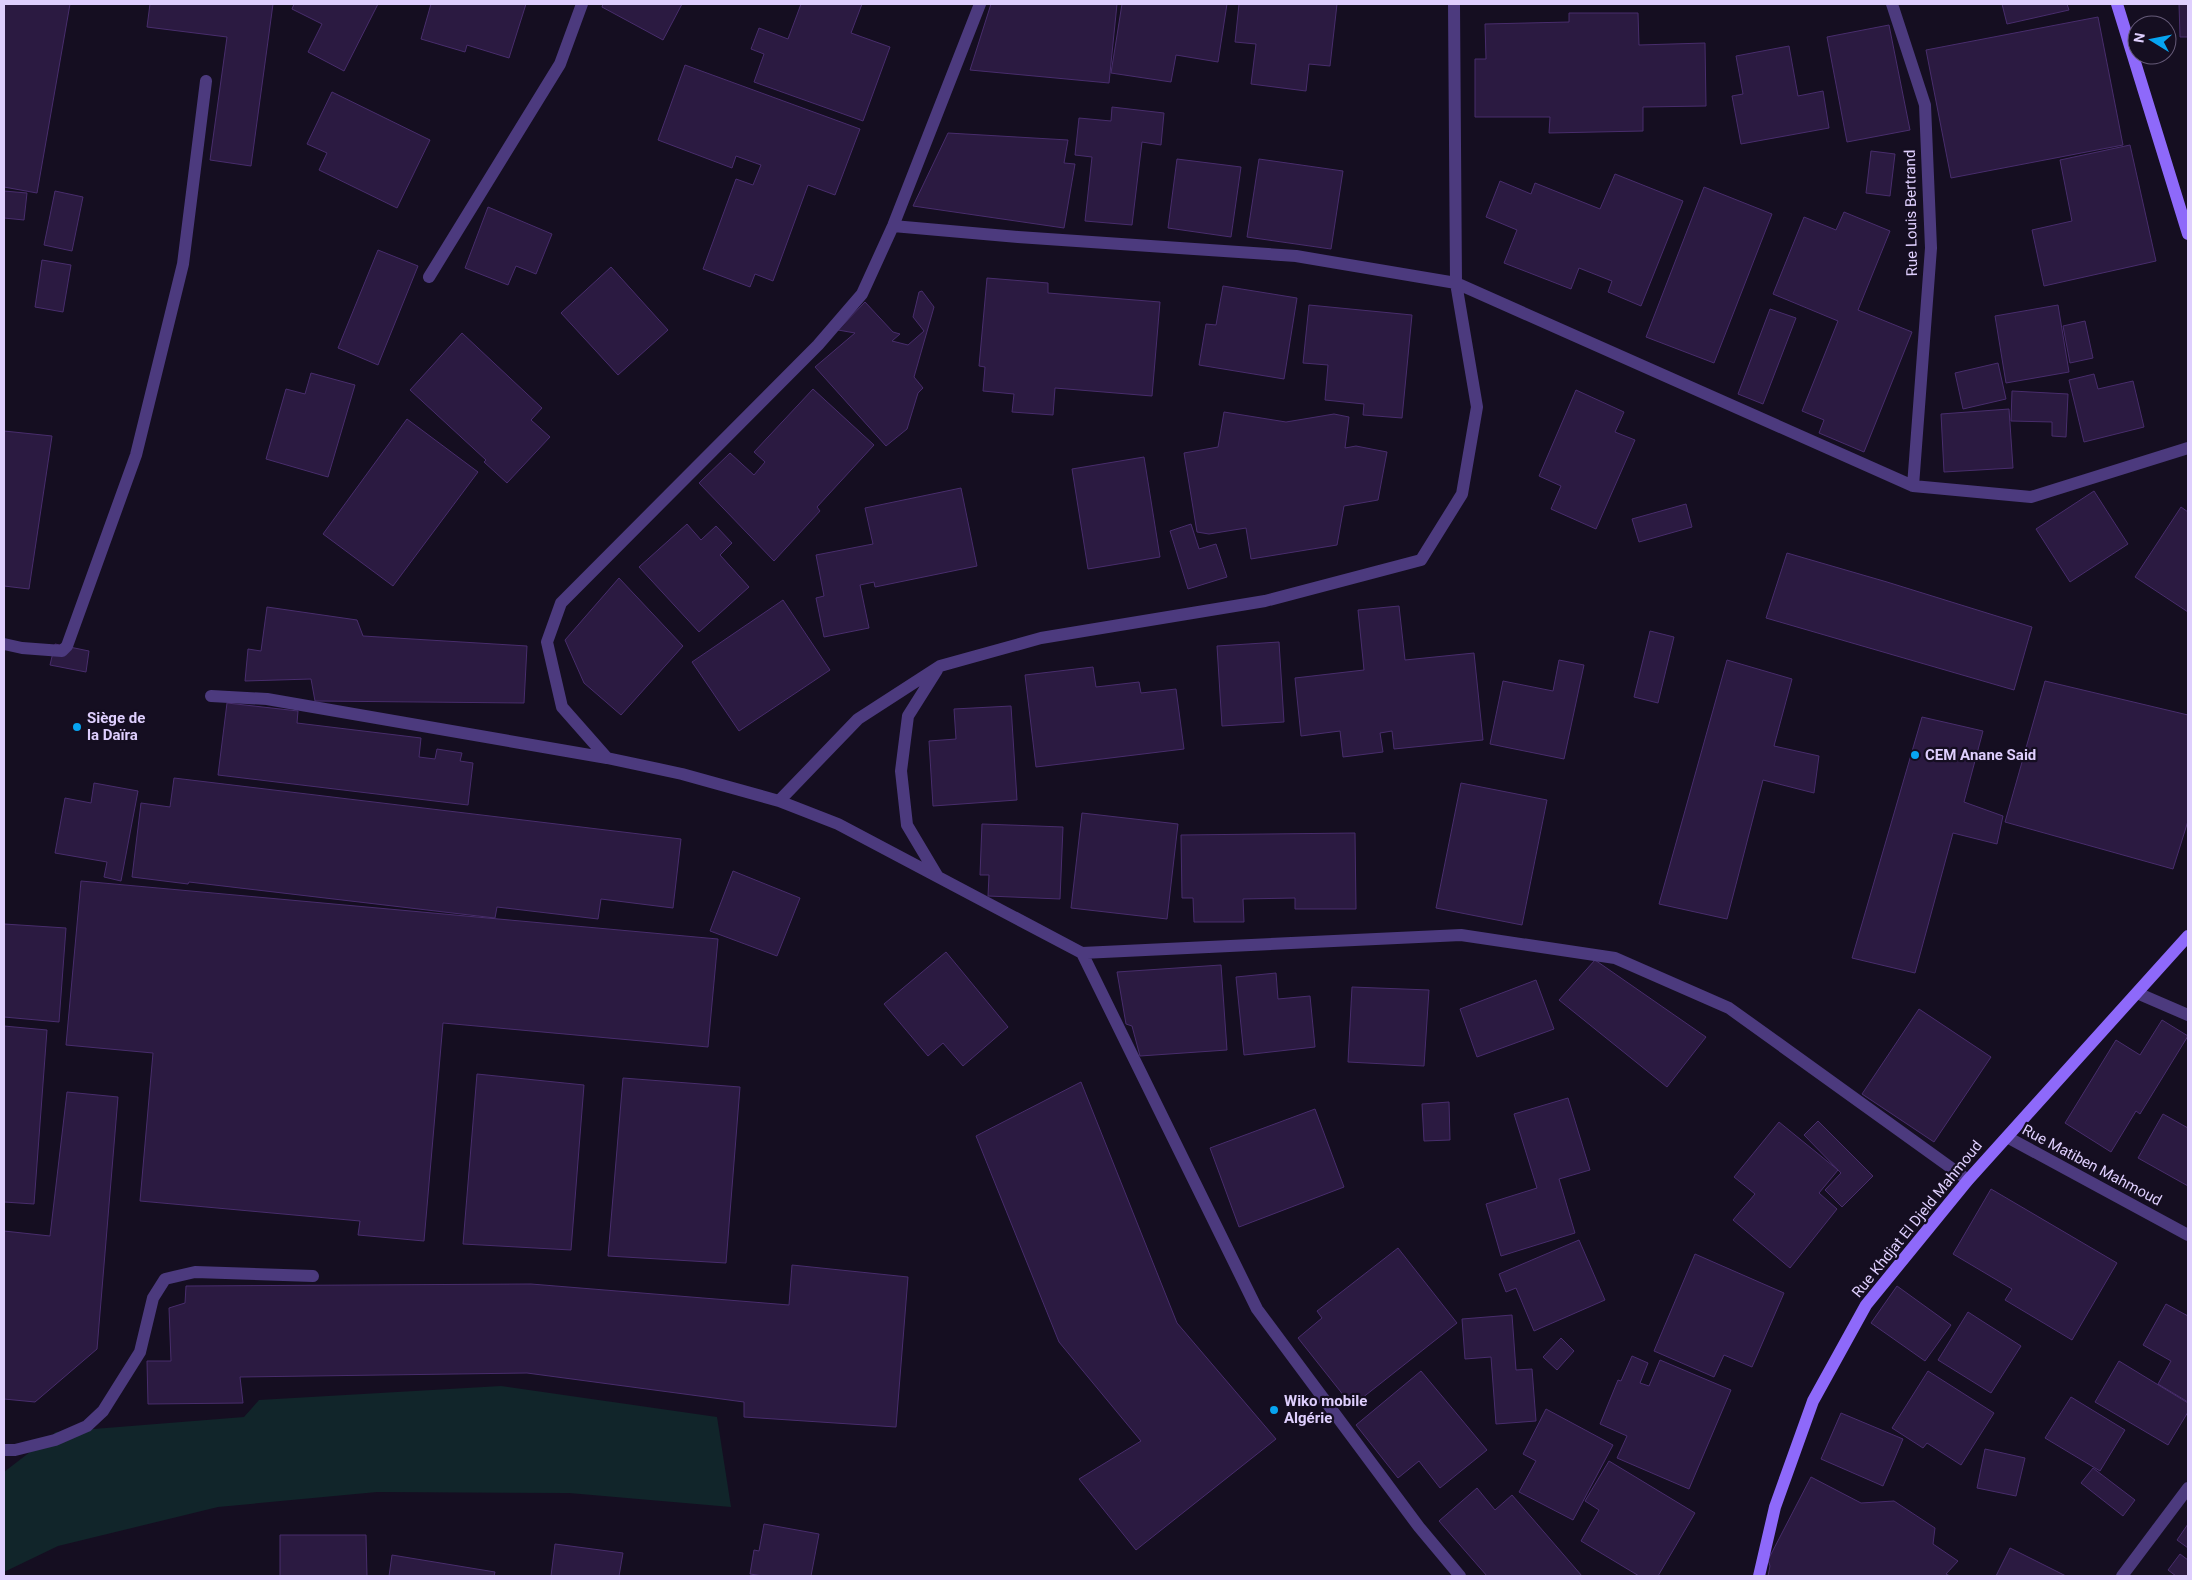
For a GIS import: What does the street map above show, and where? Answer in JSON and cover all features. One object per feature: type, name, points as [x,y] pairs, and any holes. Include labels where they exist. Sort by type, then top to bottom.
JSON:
[{"type":"street","points":[[429,277],[560,64],[582,4]]},
{"type":"street","points":[[607,758],[562,707],[547,642],[561,603],[818,345],[862,294],[894,226],[980,4]]},
{"type":"street","points":[[779,801],[858,719],[940,666],[1041,638],[1265,601],[1421,560],[1462,494],[1477,407],[1456,284],[1454,4]]},
{"type":"street","name":"Rue Louis Bertrand","points":[[1892,4],[1924,104],[1931,248],[1913,486]]},
{"type":"street","points":[[2117,4],[2188,234]]},
{"type":"street","points":[[4,644],[22,648],[62,650],[67,646],[136,455],[183,264],[206,82]]},
{"type":"street","points":[[894,226],[1018,237],[1296,256],[1456,284],[1913,486],[2030,497],[2188,448]]},
{"type":"street","points":[[938,878],[907,826],[901,770],[908,716],[940,666]]},
{"type":"street","points":[[211,696],[267,699],[607,758],[682,774],[779,801],[838,824],[1082,953],[1310,940],[1461,935],[1615,958],[1729,1008],[1968,1180]]},
{"type":"street","name":"Rue Khdjat El Djeld Mahmoud","points":[[1759,1576],[1775,1507],[1814,1401],[1866,1305],[1968,1180],[2188,936]]},
{"type":"street","points":[[1082,953],[1257,1309],[1419,1528],[1460,1576]]},
{"type":"street","points":[[2137,993],[2188,1015]]},
{"type":"street","name":"Rue Matiben Mahmoud","points":[[2007,1137],[2188,1235]]},
{"type":"street","points":[[4,1450],[14,1450],[56,1440],[87,1426],[103,1410],[140,1352],[153,1298],[165,1278],[195,1272],[313,1276]]},
{"type":"street","points":[[2122,1576],[2188,1488]]},
{"type":"green space","points":[[501,1386],[717,1417],[731,1507],[569,1493],[377,1492],[218,1507],[58,1546],[4,1572],[4,1472],[56,1432],[244,1417],[259,1400]]},
{"type":"building","points":[[4,4],[70,4],[37,193],[4,187]]},
{"type":"building","points":[[150,4],[273,4],[251,166],[210,160],[227,37],[147,27]]},
{"type":"building","points":[[294,4],[378,4],[344,71],[308,52],[322,24],[292,9]]},
{"type":"building","points":[[431,4],[526,4],[509,58],[467,45],[465,52],[421,39]]},
{"type":"building","points":[[603,4],[682,4],[663,40],[602,7]]},
{"type":"building","points":[[801,4],[862,4],[851,33],[890,47],[863,121],[754,82],[764,54],[751,49],[759,28],[788,39]]},
{"type":"building","points":[[991,4],[1117,4],[1109,83],[970,70]]},
{"type":"building","points":[[1122,4],[1227,4],[1218,62],[1176,55],[1171,82],[1111,73]]},
{"type":"building","points":[[1239,4],[1337,4],[1330,66],[1309,64],[1306,91],[1251,84],[1256,44],[1235,42]]},
{"type":"building","points":[[2002,4],[2067,4],[2069,10],[2007,24]]},
{"type":"building","points":[[2179,4],[2188,4],[2188,37],[2180,37]]},
{"type":"building","points":[[1569,13],[1638,13],[1639,45],[1705,43],[1706,106],[1643,107],[1643,131],[1549,133],[1550,117],[1475,117],[1475,59],[1486,59],[1485,24],[1569,22]]},
{"type":"building","points":[[2098,17],[2123,145],[1951,178],[1926,50]]},
{"type":"building","points":[[1889,25],[1910,130],[1847,142],[1827,37]]},
{"type":"building","points":[[1789,46],[1798,96],[1823,91],[1829,128],[1741,144],[1732,96],[1743,94],[1736,56]]},
{"type":"building","points":[[685,65],[860,129],[835,195],[808,185],[773,281],[755,274],[750,287],[703,269],[736,179],[753,185],[761,165],[736,156],[732,168],[658,140]]},
{"type":"building","points":[[332,92],[430,140],[397,208],[319,170],[327,153],[307,144]]},
{"type":"building","points":[[1112,107],[1164,113],[1161,145],[1142,142],[1132,225],[1085,221],[1092,157],[1075,155],[1079,118],[1111,121]]},
{"type":"building","points":[[948,133],[1068,140],[1064,163],[1075,164],[1064,228],[913,206]]},
{"type":"building","points":[[2130,145],[2156,261],[2044,286],[2032,230],[2072,221],[2060,160]]},
{"type":"building","points":[[1871,151],[1895,154],[1890,196],[1866,193]]},
{"type":"building","points":[[1177,159],[1241,167],[1231,237],[1168,228]]},
{"type":"building","points":[[1259,159],[1343,171],[1331,249],[1247,237]]},
{"type":"building","points":[[1615,174],[1683,201],[1641,306],[1608,292],[1612,281],[1579,268],[1571,289],[1504,263],[1517,230],[1486,217],[1500,181],[1531,194],[1535,183],[1600,209]]},
{"type":"building","points":[[1704,187],[1772,214],[1714,363],[1646,337]]},
{"type":"building","points":[[4,191],[27,193],[24,220],[4,218]]},
{"type":"building","points":[[55,191],[83,197],[72,251],[44,245]]},
{"type":"building","points":[[488,207],[552,234],[536,274],[516,266],[508,285],[465,268]]},
{"type":"building","points":[[1844,212],[1890,231],[1858,310],[1912,332],[1864,452],[1819,433],[1824,420],[1802,411],[1838,321],[1773,294],[1804,217],[1836,230]]},
{"type":"building","points":[[378,250],[418,266],[378,365],[338,348]]},
{"type":"building","points":[[42,260],[71,265],[63,312],[35,307]]},
{"type":"building","points":[[611,267],[668,330],[618,375],[561,313]]},
{"type":"building","points":[[987,278],[1048,283],[1048,293],[1160,302],[1152,396],[1055,388],[1053,415],[1012,412],[1014,394],[983,391],[985,367],[979,366]]},
{"type":"building","points":[[1223,286],[1297,298],[1284,379],[1199,365],[1206,324],[1216,325]]},
{"type":"building","points":[[922,291],[934,307],[914,377],[923,388],[918,393],[907,429],[886,446],[815,367],[855,333],[838,330],[865,302],[893,332],[900,334],[892,341],[908,345],[924,331],[913,317],[919,292]]},
{"type":"building","points":[[1309,305],[1412,315],[1402,418],[1363,415],[1364,404],[1325,400],[1328,365],[1303,363]]},
{"type":"building","points":[[2058,305],[2069,372],[2006,383],[1995,316]]},
{"type":"building","points":[[1770,309],[1796,318],[1763,404],[1738,394]]},
{"type":"building","points":[[2085,321],[2093,358],[2070,363],[2063,326]]},
{"type":"building","points":[[462,333],[542,408],[531,420],[550,437],[507,483],[484,462],[486,460],[410,390]]},
{"type":"building","points":[[1998,363],[2006,399],[1963,409],[1955,373]]},
{"type":"building","points":[[311,373],[355,385],[328,477],[266,459],[286,389],[305,394]]},
{"type":"building","points":[[2094,374],[2098,389],[2133,381],[2144,427],[2084,442],[2069,380]]},
{"type":"building","points":[[813,389],[874,445],[817,507],[820,511],[774,561],[699,483],[730,453],[754,475],[765,462],[754,452]]},
{"type":"building","points":[[1576,390],[1624,412],[1615,432],[1635,440],[1596,529],[1551,509],[1561,486],[1539,476]]},
{"type":"building","points":[[2012,391],[2068,394],[2066,437],[2052,436],[2052,422],[2011,421]]},
{"type":"building","points":[[2009,409],[2013,468],[1944,472],[1941,414]]},
{"type":"building","points":[[1224,412],[1286,422],[1334,414],[1349,417],[1345,448],[1356,446],[1387,452],[1378,500],[1344,506],[1337,545],[1251,559],[1246,528],[1209,534],[1197,532],[1184,453],[1218,447]]},
{"type":"building","points":[[407,419],[478,472],[393,586],[323,534]]},
{"type":"building","points":[[4,431],[52,436],[29,589],[4,586]]},
{"type":"building","points":[[1144,457],[1160,557],[1088,569],[1072,469]]},
{"type":"building","points":[[961,488],[977,566],[875,587],[874,582],[860,585],[869,628],[824,637],[816,598],[824,596],[816,555],[873,544],[865,508]]},
{"type":"building","points":[[2094,491],[2128,544],[2070,582],[2036,529]]},
{"type":"building","points":[[1686,504],[1692,527],[1639,542],[1632,519]]},
{"type":"building","points":[[2181,507],[2188,512],[2188,612],[2135,577]]},
{"type":"building","points":[[687,524],[701,540],[716,526],[732,543],[720,555],[749,587],[699,632],[639,567]]},
{"type":"building","points":[[1191,524],[1199,549],[1216,544],[1227,577],[1188,589],[1170,531]]},
{"type":"building","points":[[1787,553],[2032,627],[2014,690],[1766,618]]},
{"type":"building","points":[[619,578],[683,646],[621,715],[584,683],[565,640]]},
{"type":"building","points":[[783,600],[830,670],[739,731],[692,662]]},
{"type":"building","points":[[1399,606],[1405,660],[1474,653],[1483,740],[1394,749],[1392,731],[1380,733],[1383,752],[1343,757],[1340,731],[1301,736],[1295,678],[1364,670],[1358,610]]},
{"type":"building","points":[[267,607],[357,620],[363,636],[527,646],[524,703],[315,701],[311,679],[245,681],[248,649],[261,651]]},
{"type":"building","points":[[1650,631],[1674,637],[1658,703],[1634,697]]},
{"type":"building","points":[[1279,642],[1284,722],[1222,726],[1217,646]]},
{"type":"building","points":[[55,644],[89,651],[86,672],[50,665]]},
{"type":"building","points":[[1559,660],[1584,665],[1564,759],[1490,744],[1503,681],[1553,691]]},
{"type":"building","points":[[1727,660],[1792,679],[1774,746],[1819,756],[1814,793],[1763,780],[1727,919],[1659,904]]},
{"type":"building","points":[[1093,667],[1096,687],[1139,682],[1141,693],[1176,689],[1184,749],[1036,767],[1025,675]]},
{"type":"building","points":[[2045,681],[2188,715],[2188,821],[2173,869],[2005,822]]},
{"type":"building","points":[[227,703],[298,711],[297,723],[421,738],[419,757],[435,759],[437,749],[462,753],[460,761],[473,763],[468,805],[218,775]]},
{"type":"building","points":[[1011,706],[1017,800],[933,806],[929,741],[956,739],[954,709]]},
{"type":"building","points":[[1922,717],[1983,731],[1964,802],[2003,816],[1997,844],[1953,833],[1915,973],[1852,958]]},
{"type":"building","points":[[174,778],[681,839],[673,908],[601,899],[598,919],[497,907],[495,918],[132,877],[141,803],[170,807]]},
{"type":"building","points":[[94,783],[138,791],[121,881],[104,877],[107,862],[55,853],[65,798],[91,803]]},
{"type":"building","points":[[1461,783],[1547,800],[1522,925],[1436,908]]},
{"type":"building","points":[[1082,813],[1178,824],[1167,919],[1071,908]]},
{"type":"building","points":[[982,824],[1063,827],[1060,899],[988,896],[989,875],[980,875]]},
{"type":"building","points":[[1355,833],[1356,909],[1295,909],[1295,898],[1243,899],[1244,922],[1194,922],[1193,898],[1182,898],[1181,835]]},
{"type":"building","points":[[733,871],[800,898],[777,956],[710,931]]},
{"type":"building","points":[[81,881],[718,939],[708,1047],[443,1023],[424,1241],[358,1235],[360,1221],[140,1201],[153,1053],[66,1045]]},
{"type":"building","points":[[4,924],[66,928],[59,1022],[4,1017]]},
{"type":"building","points":[[946,952],[1008,1027],[963,1066],[943,1043],[928,1056],[884,1004]]},
{"type":"building","points":[[1595,960],[1706,1037],[1667,1087],[1559,1000]]},
{"type":"building","points":[[1221,965],[1227,1050],[1140,1056],[1132,1026],[1126,1024],[1117,972]]},
{"type":"building","points":[[1276,973],[1278,999],[1310,996],[1315,1047],[1244,1055],[1236,977]]},
{"type":"building","points":[[1536,980],[1554,1029],[1477,1057],[1460,1009]]},
{"type":"building","points":[[1352,987],[1429,990],[1424,1066],[1348,1062]]},
{"type":"building","points":[[1919,1009],[1991,1057],[1934,1142],[1862,1094]]},
{"type":"building","points":[[2162,1020],[2188,1036],[2140,1114],[2136,1111],[2111,1152],[2065,1123],[2116,1040],[2140,1055]]},
{"type":"building","points":[[4,1026],[47,1030],[34,1204],[4,1202]]},
{"type":"building","points":[[477,1074],[584,1085],[571,1250],[463,1244]]},
{"type":"building","points":[[623,1078],[740,1087],[726,1263],[608,1256]]},
{"type":"building","points":[[1081,1082],[1177,1323],[1276,1439],[1136,1550],[1079,1479],[1141,1441],[1059,1342],[976,1136]]},
{"type":"building","points":[[67,1092],[118,1097],[97,1349],[35,1402],[4,1399],[4,1231],[50,1236]]},
{"type":"building","points":[[1568,1098],[1590,1170],[1559,1179],[1575,1233],[1501,1256],[1486,1204],[1537,1188],[1514,1114]]},
{"type":"building","points":[[1449,1102],[1450,1140],[1424,1141],[1422,1104]]},
{"type":"building","points":[[1315,1109],[1344,1187],[1239,1227],[1210,1148]]},
{"type":"building","points":[[2163,1114],[2188,1128],[2188,1186],[2138,1158]]},
{"type":"building","points":[[1818,1121],[1873,1176],[1842,1207],[1825,1190],[1841,1173],[1804,1135]]},
{"type":"building","points":[[1779,1122],[1838,1170],[1819,1193],[1837,1209],[1790,1268],[1733,1220],[1755,1194],[1734,1177]]},
{"type":"building","points":[[1991,1189],[2117,1263],[2072,1340],[2005,1300],[2012,1289],[1953,1254]]},
{"type":"building","points":[[1579,1240],[1605,1300],[1534,1331],[1516,1288],[1506,1292],[1499,1274]]},
{"type":"building","points":[[1398,1248],[1457,1323],[1352,1406],[1298,1338],[1322,1318],[1317,1311]]},
{"type":"building","points":[[1695,1254],[1784,1293],[1752,1367],[1724,1355],[1714,1377],[1654,1351]]},
{"type":"building","points":[[792,1265],[908,1277],[896,1427],[744,1417],[744,1402],[527,1373],[240,1377],[243,1403],[148,1404],[147,1361],[171,1361],[169,1308],[185,1303],[186,1286],[531,1284],[789,1305]]},
{"type":"building","points":[[1897,1286],[1951,1325],[1925,1361],[1871,1323]]},
{"type":"building","points":[[2166,1304],[2188,1316],[2188,1402],[2158,1384],[2171,1361],[2143,1345]]},
{"type":"building","points":[[1968,1312],[2021,1346],[1991,1393],[1938,1360]]},
{"type":"building","points":[[1512,1315],[1516,1370],[1532,1369],[1536,1421],[1496,1424],[1491,1357],[1465,1359],[1462,1319]]},
{"type":"building","points":[[1561,1338],[1574,1351],[1557,1370],[1543,1357]]},
{"type":"building","points":[[1632,1356],[1648,1363],[1640,1383],[1649,1386],[1660,1360],[1731,1390],[1689,1489],[1617,1458],[1627,1436],[1600,1424],[1618,1380],[1621,1381]]},
{"type":"building","points":[[2119,1361],[2188,1403],[2188,1412],[2168,1445],[2095,1402]]},
{"type":"building","points":[[1421,1371],[1487,1450],[1440,1488],[1419,1461],[1398,1478],[1356,1425]]},
{"type":"building","points":[[1928,1371],[1994,1413],[1961,1465],[1927,1443],[1923,1448],[1892,1428]]},
{"type":"building","points":[[2071,1397],[2125,1430],[2100,1471],[2045,1438]]},
{"type":"building","points":[[1546,1409],[1613,1445],[1573,1520],[1519,1492],[1536,1461],[1523,1454]]},
{"type":"building","points":[[1841,1413],[1903,1439],[1883,1486],[1821,1459]]},
{"type":"building","points":[[1985,1449],[2025,1458],[2016,1496],[1977,1488]]},
{"type":"building","points":[[1609,1461],[1695,1513],[1658,1576],[1639,1576],[1581,1541],[1599,1510],[1585,1501]]},
{"type":"building","points":[[2093,1468],[2135,1500],[2123,1516],[2081,1483]]},
{"type":"building","points":[[1811,1477],[1861,1503],[1894,1501],[1935,1528],[1933,1544],[1958,1561],[1946,1574],[1950,1576],[1768,1576],[1770,1566],[1768,1560]]},
{"type":"building","points":[[1477,1488],[1495,1510],[1512,1495],[1582,1576],[1487,1576],[1439,1521]]},
{"type":"building","points":[[764,1524],[819,1534],[811,1576],[763,1576],[750,1574],[754,1550],[759,1551]]},
{"type":"building","points":[[2188,1524],[2188,1548],[2177,1540]]},
{"type":"building","points":[[280,1535],[366,1535],[367,1576],[280,1576]]},
{"type":"building","points":[[555,1544],[623,1553],[619,1576],[551,1576]]},
{"type":"building","points":[[2010,1548],[2066,1576],[1996,1576]]},
{"type":"building","points":[[2180,1554],[2188,1560],[2188,1576],[2176,1576],[2168,1570]]},
{"type":"building","points":[[392,1555],[495,1572],[494,1576],[389,1576]]},
{"type":"place","name":"Siège de la Daïra","points":[[77,727]]},
{"type":"place","name":"CEM Anane Said","points":[[1915,755]]},
{"type":"place","name":"Wiko mobile Algérie","points":[[1274,1410]]}]
